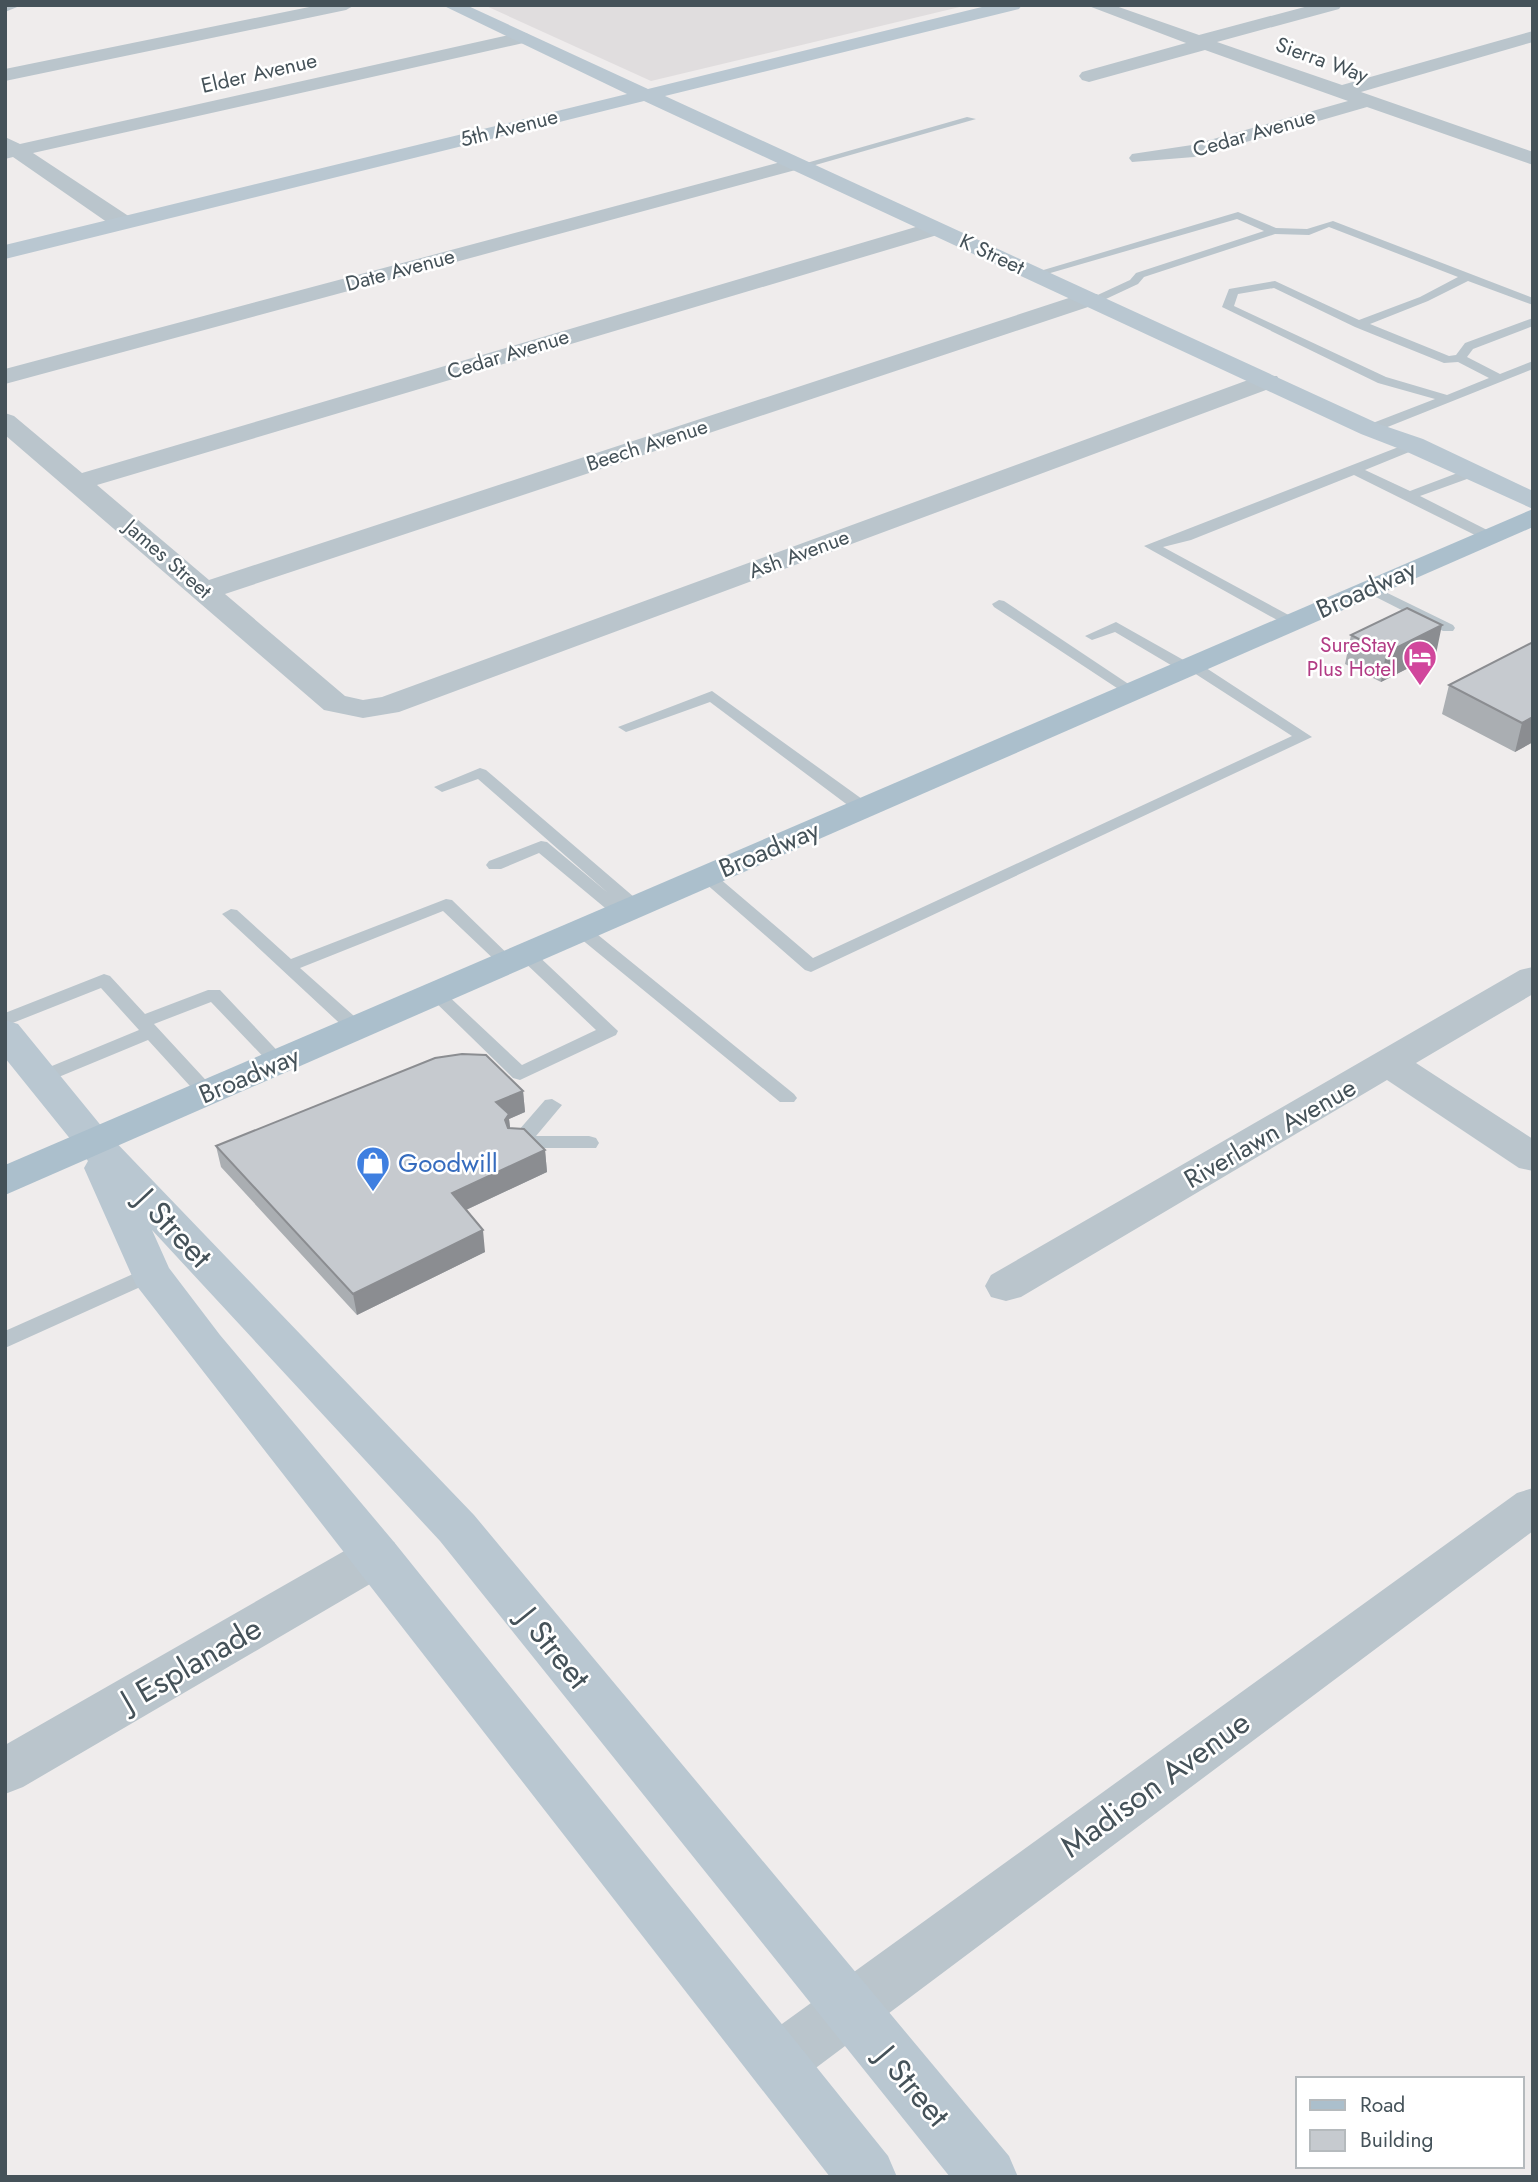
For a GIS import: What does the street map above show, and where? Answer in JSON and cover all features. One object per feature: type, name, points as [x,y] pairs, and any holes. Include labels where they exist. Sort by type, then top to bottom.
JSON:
[{"type":"main road","name":"Broadway","points":[[5,1181],[1533,517]]},
{"type":"street","points":[[5,7],[13,5]]},
{"type":"street","points":[[5,75],[346,5]]},
{"type":"street","name":"K Street","points":[[451,5],[1370,429],[1413,445],[1533,500]]},
{"type":"street","name":"5th Avenue","points":[[5,252],[1013,5]]},
{"type":"street","name":"Sierra Way","points":[[1095,5],[1533,159]]},
{"type":"street","points":[[1089,76],[1334,5]]},
{"type":"street","name":"Cedar Avenue","points":[[1344,91],[1533,36]]},
{"type":"street","name":"Elder Avenue","points":[[9,149],[522,38]]},
{"type":"street","name":"Cedar Avenue","points":[[1139,158],[1194,151],[1368,101]]},
{"type":"street","points":[[1500,148],[1533,137]]},
{"type":"street","points":[[9,149],[122,222]]},
{"type":"street","name":"Date Avenue","points":[[5,377],[798,165]]},
{"type":"street","name":"Cedar Avenue","points":[[79,482],[936,228]]},
{"type":"street","name":"Beech Avenue","points":[[205,592],[1091,300]]},
{"type":"street","name":"Ash Avenue","points":[[330,698],[351,708],[388,705],[1268,381]]},
{"type":"street","name":"James Street","points":[[5,421],[330,698]]},
{"type":"street","name":"Riverlawn Avenue","points":[[1006,1286],[1533,978]]},
{"type":"street","name":"J Street","points":[[5,1032],[93,1142],[457,1528],[988,2177]]},
{"type":"street","points":[[1389,1064],[1435,1091],[1533,1158]]},
{"type":"street","name":"J Street","points":[[93,1142],[151,1274],[205,1346],[377,1556],[867,2177]]},
{"type":"street","name":"Madison Avenue","points":[[777,2062],[1533,1506]]},
{"type":"street","name":"J Esplanade","points":[[5,1771],[377,1556]]},
{"type":"lane","points":[[798,165],[971,119]]},
{"type":"lane","points":[[1036,274],[1238,215],[1274,230],[1309,232],[1329,223],[1533,302]]},
{"type":"lane","points":[[1091,300],[1134,282],[1140,275],[1274,230]]},
{"type":"lane","points":[[1359,324],[1424,299],[1467,277]]},
{"type":"lane","points":[[1445,398],[1382,380],[1228,307],[1233,291],[1275,284],[1359,324],[1448,359],[1460,358],[1497,377]]},
{"type":"lane","points":[[1460,358],[1469,346],[1533,322]]},
{"type":"lane","points":[[1370,429],[1533,365]]},
{"type":"lane","points":[[1291,622],[1152,546],[1186,537],[1413,445]]},
{"type":"lane","points":[[1354,470],[1488,536]]},
{"type":"lane","points":[[1409,496],[1473,472]]},
{"type":"lane","points":[[1369,588],[1448,628]]},
{"type":"lane","points":[[999,604],[1132,691]]},
{"type":"lane","points":[[705,876],[811,966],[1304,737],[1189,666],[1116,626],[1092,636]]},
{"type":"lane","points":[[626,727],[712,696],[863,808]]},
{"type":"lane","points":[[442,787],[480,773],[628,910]]},
{"type":"lane","points":[[495,865],[541,846],[628,910]]},
{"type":"lane","points":[[288,966],[446,904],[610,1031],[520,1074],[436,994]]},
{"type":"lane","points":[[232,914],[356,1028]]},
{"type":"lane","points":[[581,930],[787,1098]]},
{"type":"lane","points":[[5,1020],[104,980],[207,1093]]},
{"type":"lane","points":[[43,1077],[214,994],[279,1062]]},
{"type":"lane","points":[[552,1105],[519,1143],[589,1143]]},
{"type":"lane","points":[[5,1340],[151,1274]]},
{"type":"shaded area","points":[[484,5],[968,5],[651,81]]},
{"type":"building","points":[[1407,608],[1442,625],[1386,653],[1351,635]]},
{"type":"building","points":[[1531,643],[1533,717],[1522,723],[1449,685]]},
{"type":"building","name":"Goodwill","points":[[462,1054],[486,1055],[523,1091],[496,1102],[509,1114],[505,1120],[508,1128],[524,1129],[545,1150],[452,1193],[483,1230],[353,1294],[216,1146],[435,1058]]},
{"type":"place","name":"SureStay Plus Hotel","points":[[1420,687]]},
{"type":"place","name":"Goodwill","points":[[373,1193]]}]
